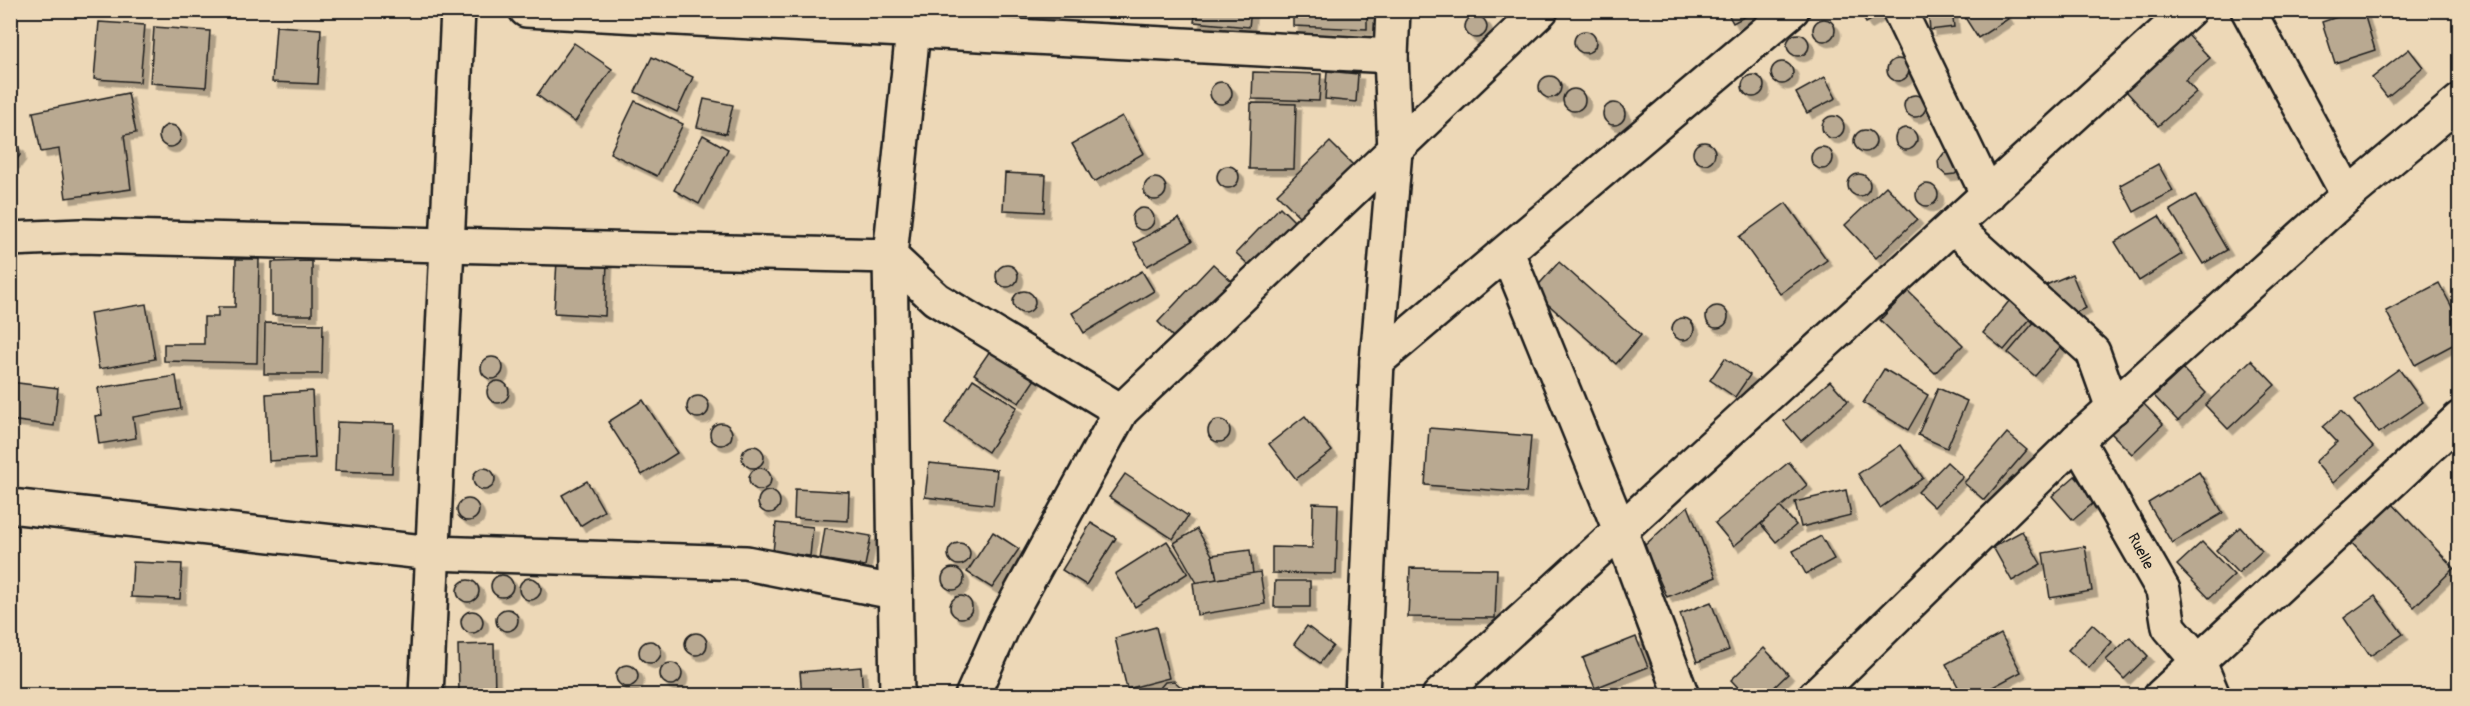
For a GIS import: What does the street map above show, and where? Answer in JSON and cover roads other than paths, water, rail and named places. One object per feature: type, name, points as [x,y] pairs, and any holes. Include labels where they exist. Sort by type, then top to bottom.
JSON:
[{"type":"street","points":[[426,696],[458,10]]},
{"type":"street","points":[[526,10],[915,21],[1391,56]]},
{"type":"street","points":[[1362,696],[1377,361],[1395,151],[1391,56],[1393,10]]},
{"type":"street","points":[[972,696],[1004,624],[1121,411],[1540,10]]},
{"type":"street","points":[[1377,361],[1792,10]]},
{"type":"street","points":[[1899,10],[1988,195]]},
{"type":"street","points":[[1439,696],[2189,10]]},
{"type":"street","points":[[2248,10],[2348,195]]},
{"type":"street","points":[[897,696],[890,256],[915,21]]},
{"type":"street","points":[[1815,696],[2077,440],[2348,195],[2456,108]]},
{"type":"street","points":[[1953,226],[2093,352],[2113,408]]},
{"type":"street","points":[[10,239],[80,236],[890,256],[936,299],[1121,411]]},
{"type":"street","points":[[1507,252],[1620,530],[1682,696]]},
{"type":"street","points":[[2161,696],[2460,418]]},
{"type":"street","name":"Ruelle","points":[[2077,440],[2163,590],[2169,627],[2199,662],[2212,696]]},
{"type":"street","points":[[10,506],[432,553],[746,563],[894,592]]}]
